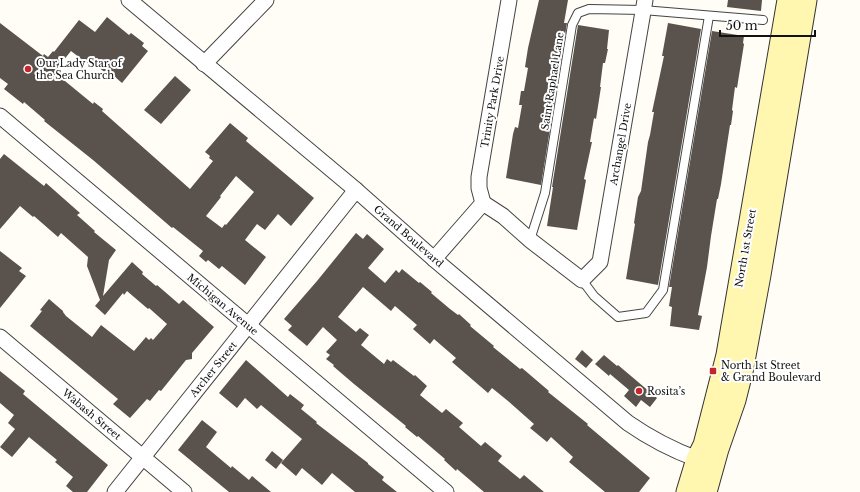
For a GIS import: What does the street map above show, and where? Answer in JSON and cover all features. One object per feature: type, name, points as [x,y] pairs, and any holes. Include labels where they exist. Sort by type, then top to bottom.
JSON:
[{"type":"main road","name":"North 1st Street","points":[[687,492],[697,459],[704,445],[727,355],[788,0]]},
{"type":"main road","name":"North 1st Street","points":[[706,492],[718,449],[735,400],[742,372],[760,275],[806,0]]},
{"type":"main road","points":[[697,459],[703,463],[704,470],[698,492]]},
{"type":"street","name":"Grand Boulevard","points":[[129,0],[356,190],[434,259],[628,423],[666,447],[697,459]]},
{"type":"street","points":[[204,64],[266,0]]},
{"type":"street","name":"Trinity Park Drive","points":[[483,203],[479,188],[479,177],[509,0]]},
{"type":"street","name":"Archangel Drive","points":[[582,280],[600,262],[644,5]]},
{"type":"street","name":"Michigan Avenue","points":[[0,116],[446,492]]},
{"type":"street","name":"Archer Street","points":[[115,492],[356,190]]},
{"type":"street","points":[[434,259],[483,203],[503,216],[530,240],[582,280]]},
{"type":"street","name":"Wabash Street","points":[[0,337],[184,492]]},
{"type":"lane","name":"Saint Raphael Lane","points":[[530,240],[544,193],[572,25],[578,13],[589,10],[644,5],[709,16],[763,20]]},
{"type":"lane","points":[[582,280],[594,296],[618,317],[646,313],[663,290],[709,16]]},
{"type":"building","points":[[539,0],[568,0],[564,23],[567,23],[541,185],[506,178],[513,134],[515,127],[518,128],[522,105],[519,105],[521,91],[524,91],[528,68],[525,67],[528,48]]},
{"type":"building","points":[[728,0],[762,0],[761,11],[727,7]]},
{"type":"building","points":[[107,17],[129,35],[131,33],[144,43],[142,46],[148,51],[122,83],[114,76],[112,78],[97,66],[96,68],[94,66],[93,68],[71,51],[54,72],[93,104],[94,102],[103,109],[102,111],[190,189],[213,161],[205,152],[230,123],[248,138],[246,141],[314,198],[291,226],[278,214],[265,230],[257,224],[245,240],[266,257],[245,285],[222,266],[219,269],[208,260],[206,262],[199,256],[203,251],[173,227],[172,228],[93,160],[44,121],[45,120],[24,102],[23,104],[4,89],[8,84],[0,78],[0,23],[43,56],[44,54],[48,57],[53,51],[54,52],[79,20],[95,32]],"holes":[[[236,176],[254,192],[222,228],[206,216]]]},
{"type":"building","points":[[668,23],[701,29],[658,285],[626,279],[638,197],[641,191],[654,112],[652,112],[664,56],[662,56]]},
{"type":"building","points":[[578,25],[609,30],[608,49],[605,63],[603,63],[601,87],[596,119],[594,118],[590,142],[592,142],[584,179],[586,180],[577,230],[547,226]]},
{"type":"building","points":[[712,31],[744,36],[744,44],[737,88],[735,87],[731,125],[698,315],[702,316],[699,330],[670,326],[672,307],[669,306],[672,287],[669,287]]},
{"type":"building","points":[[175,76],[191,90],[161,124],[144,110]]},
{"type":"building","points":[[4,154],[44,186],[46,183],[80,213],[77,215],[95,231],[94,232],[116,250],[109,260],[103,296],[132,262],[143,272],[142,274],[156,286],[157,285],[179,304],[183,300],[214,327],[192,353],[192,359],[186,360],[161,391],[159,390],[150,401],[147,399],[130,418],[113,404],[118,399],[30,326],[49,299],[63,311],[66,316],[92,337],[101,325],[134,351],[146,337],[149,340],[151,338],[153,340],[167,324],[127,291],[124,295],[123,293],[105,315],[95,306],[100,300],[87,266],[88,257],[61,233],[58,237],[20,206],[0,229],[0,159]]},
{"type":"building","points":[[356,233],[363,239],[367,234],[384,249],[368,268],[385,283],[396,270],[399,273],[402,269],[419,283],[420,282],[450,309],[458,315],[459,314],[471,325],[470,326],[494,346],[493,347],[520,369],[522,368],[549,391],[548,392],[588,424],[587,425],[650,478],[639,492],[605,492],[569,462],[573,457],[551,437],[547,442],[530,428],[534,424],[508,401],[492,388],[488,393],[452,362],[456,358],[434,339],[430,344],[413,329],[417,325],[395,306],[391,311],[363,287],[338,317],[356,332],[360,328],[369,335],[361,345],[384,364],[387,359],[391,362],[393,360],[414,376],[415,375],[427,386],[420,395],[442,413],[446,409],[463,423],[459,427],[481,446],[485,442],[502,456],[498,461],[520,479],[524,475],[544,492],[484,492],[457,469],[456,471],[444,460],[445,459],[405,427],[406,426],[326,359],[330,355],[326,352],[337,340],[323,327],[307,346],[288,330],[292,326],[284,319]]},
{"type":"building","points":[[0,251],[22,268],[19,271],[26,276],[0,308]]},
{"type":"building","points":[[582,350],[593,360],[586,368],[575,359]]},
{"type":"building","points":[[604,355],[657,398],[650,407],[641,400],[636,407],[624,396],[629,390],[595,364]]},
{"type":"building","points":[[246,360],[288,397],[290,394],[304,405],[301,409],[317,422],[316,423],[368,463],[384,477],[382,480],[397,492],[355,492],[332,473],[322,485],[302,468],[296,476],[281,463],[302,439],[261,405],[257,409],[245,398],[237,408],[219,393]]},
{"type":"building","points":[[0,371],[25,391],[23,394],[108,465],[87,492],[73,492],[66,486],[73,477],[55,462],[57,460],[29,437],[12,457],[0,447],[15,429],[8,423],[14,415],[0,403]]},
{"type":"building","points":[[202,420],[217,432],[206,447],[231,468],[232,466],[249,480],[252,476],[271,492],[229,492],[178,450]]},
{"type":"building","points":[[272,451],[283,460],[276,469],[265,460]]},
{"type":"place","name":"Our Lady Star of the Sea Church","points":[[28,69]]},
{"type":"place","name":"North 1st Street & Grand Boulevard","points":[[713,371]]},
{"type":"place","name":"Rosita’s","points":[[639,391]]}]
